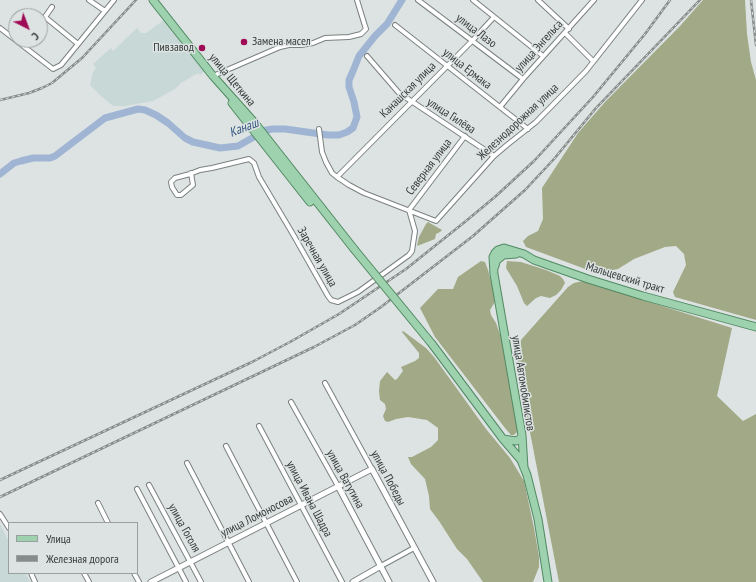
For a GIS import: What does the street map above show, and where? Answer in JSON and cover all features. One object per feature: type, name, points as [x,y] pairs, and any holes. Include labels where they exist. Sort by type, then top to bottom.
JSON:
[{"type":"main road","name":"улица Щеткина","points":[[153,0],[352,251],[430,346]]},
{"type":"main road","name":"Мальцевский тракт","points":[[494,274],[495,257],[510,252],[524,254],[534,260],[588,279],[643,296],[756,327]]},
{"type":"main road","name":"улица Автомобилистов","points":[[494,274],[522,435],[520,439],[516,441],[504,439]]},
{"type":"main road","points":[[430,346],[521,460],[538,519],[548,582]]},
{"type":"main road","points":[[430,346],[502,442],[524,468]]},
{"type":"main road","points":[[522,435],[524,468]]},
{"type":"street","points":[[89,0],[104,11]]},
{"type":"street","points":[[0,28],[53,69],[61,65],[114,0]]},
{"type":"street","points":[[213,76],[290,44],[301,45],[313,43],[325,38],[349,37],[361,34],[366,29],[357,0]]},
{"type":"street","name":"улица Лазо","points":[[418,0],[523,79]]},
{"type":"street","points":[[473,0],[543,56]]},
{"type":"street","points":[[539,0],[569,29]]},
{"type":"street","name":"улица Энгельса","points":[[500,107],[543,56],[594,0]]},
{"type":"street","name":"Железнодорожная улица","points":[[409,210],[436,221],[494,156],[536,122],[570,87],[594,61],[642,0]]},
{"type":"street","points":[[52,7],[45,17],[78,44]]},
{"type":"street","name":"Канашская улица","points":[[337,177],[494,17]]},
{"type":"street","name":"улица Ермака","points":[[395,25],[528,129]]},
{"type":"street","points":[[565,33],[594,61]]},
{"type":"street","name":"улица Гилёва","points":[[367,56],[399,93],[494,156]]},
{"type":"street","points":[[319,129],[322,152],[332,173],[348,186],[409,210]]},
{"type":"street","name":"Северная улица","points":[[409,210],[465,136]]},
{"type":"street","name":"Заречная улица","points":[[191,173],[249,159],[254,163],[259,177],[328,296],[335,302],[343,300],[358,292],[409,255],[412,251],[415,231],[409,210]]},
{"type":"street","points":[[191,173],[193,185],[181,195],[177,195],[171,182],[174,178],[191,173]]},
{"type":"street","name":"улица Победы","points":[[325,383],[433,582]]},
{"type":"street","name":"улица Ватутина","points":[[292,402],[389,582]]},
{"type":"street","name":"улица Ивана Шадра","points":[[259,426],[342,582]]},
{"type":"street","points":[[226,446],[297,582]]},
{"type":"street","points":[[187,463],[250,582]]},
{"type":"street","name":"улица Ломоносова","points":[[150,582],[372,469]]},
{"type":"street","name":"улица Гоголя","points":[[149,485],[201,582]]},
{"type":"street","name":"улица Гоголя","points":[[137,489],[186,582]]},
{"type":"street","points":[[98,503],[108,522]]},
{"type":"street","points":[[0,514],[8,526]]},
{"type":"street","points":[[353,582],[414,548]]},
{"type":"shaded area","points":[[164,20],[206,70],[200,75],[198,73],[181,83],[175,89],[153,101],[125,106],[113,106],[90,85],[93,72],[96,68],[93,64],[111,48],[113,51],[137,28],[141,33],[146,33]]},
{"type":"shaded area","points":[[0,524],[8,540],[8,574],[26,574],[30,582],[0,582]]},
{"type":"green space","points":[[703,0],[745,0],[747,34],[751,62],[756,80],[756,320],[675,297],[673,292],[686,265],[684,254],[676,246],[665,247],[634,259],[618,269],[596,273],[526,247],[523,241],[528,236],[538,231],[543,219],[542,188],[578,133],[605,102],[680,26]]},
{"type":"green space","points":[[428,222],[442,230],[436,234],[435,239],[417,246],[419,237]]},
{"type":"green space","points":[[481,261],[485,262],[496,300],[490,310],[502,340],[519,430],[514,435],[511,435],[505,428],[435,337],[420,308],[438,289],[453,289],[458,277]]},
{"type":"green space","points":[[507,261],[521,262],[546,270],[560,276],[565,283],[556,295],[550,298],[541,296],[536,298],[527,306],[506,268]]},
{"type":"green space","points":[[583,281],[732,328],[717,396],[743,421],[756,414],[756,582],[559,582],[517,365],[521,340],[568,287],[574,283]]},
{"type":"green space","points":[[403,331],[426,348],[434,357],[486,429],[510,458],[524,481],[539,557],[539,567],[533,582],[483,582],[467,559],[457,549],[430,509],[425,479],[411,464],[408,457],[412,457],[431,447],[438,440],[438,428],[427,420],[408,417],[388,422],[385,421],[383,416],[386,409],[385,404],[380,400],[380,381],[387,372],[395,380],[403,371],[401,367],[419,358],[419,353],[402,332]]},
{"type":"waterway","name":"Канаш","points":[[0,174],[14,163],[33,158],[50,158],[55,156],[105,118],[138,109],[145,110],[156,115],[185,138],[193,142],[220,148],[238,146],[266,130],[273,129],[285,129],[328,135],[339,135],[347,132],[353,128],[357,117],[349,87],[349,80],[359,56],[387,24],[402,0]]},
{"type":"railway","points":[[0,100],[29,93],[52,83],[82,58],[136,0]]},
{"type":"railway","points":[[0,480],[252,362],[339,314],[406,269],[496,196],[534,161],[593,97],[645,34],[670,0]]},
{"type":"railway","points":[[0,497],[314,347],[355,325],[381,307],[473,236],[525,190],[554,159],[596,108],[700,0]]},
{"type":"railway","points":[[751,0],[756,45]]},
{"type":"place","name":"Замена масел","points":[[244,42]]},
{"type":"place","name":"Пивзавод","points":[[202,48]]}]
